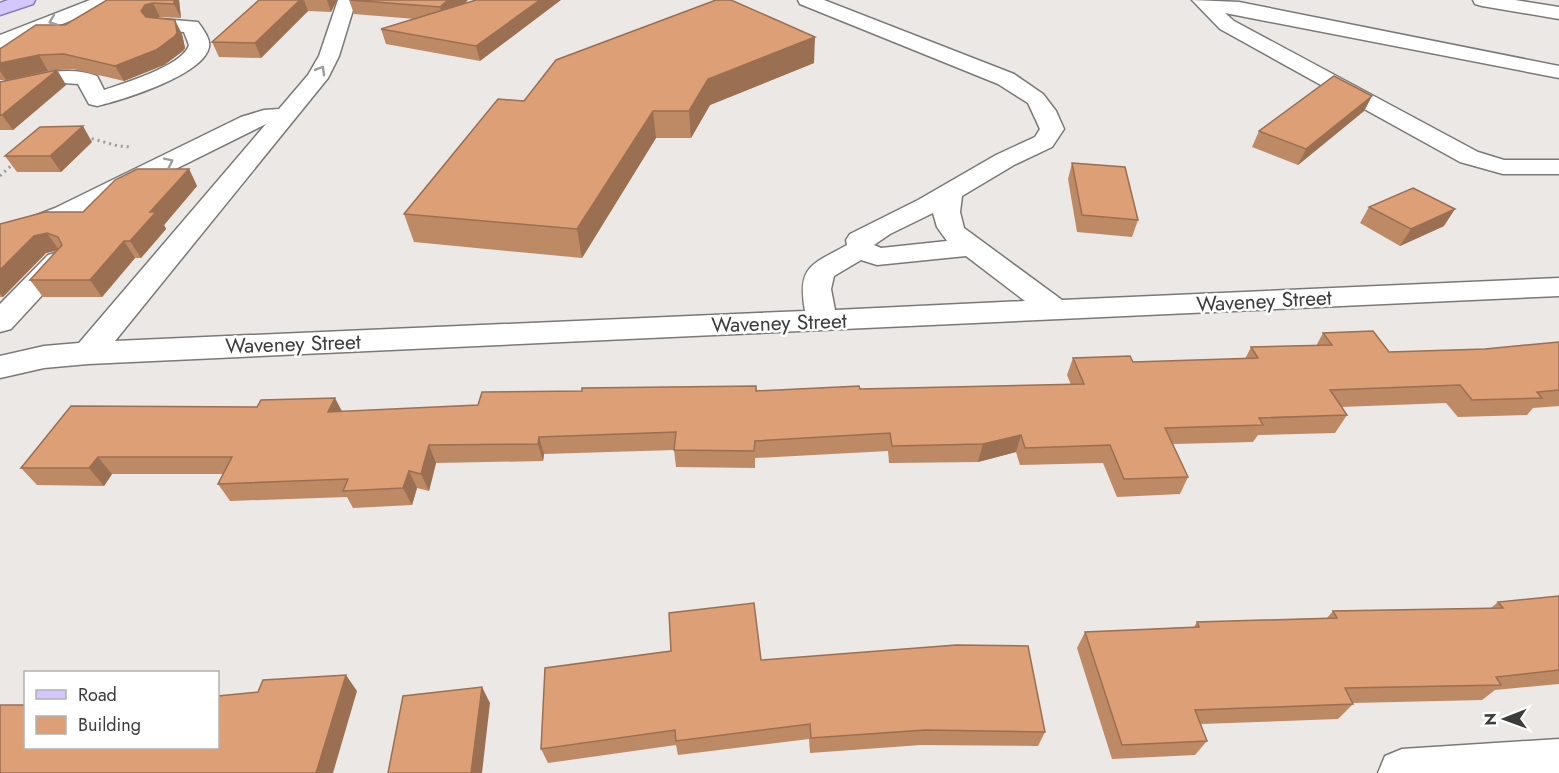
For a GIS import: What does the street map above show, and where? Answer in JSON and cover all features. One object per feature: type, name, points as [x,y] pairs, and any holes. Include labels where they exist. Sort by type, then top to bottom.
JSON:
[{"type":"main road","points":[[0,9],[26,0]]},
{"type":"street","points":[[0,42],[107,0]]},
{"type":"street","points":[[88,353],[317,78],[329,56],[346,0]]},
{"type":"street","points":[[807,0],[1024,89],[1045,109],[1052,129],[1044,142],[1005,160],[927,206],[860,240],[861,249]]},
{"type":"street","points":[[1482,0],[1559,13]]},
{"type":"street","points":[[1204,3],[1559,72]]},
{"type":"street","points":[[1204,3],[1227,25],[1469,157],[1503,167],[1559,167]]},
{"type":"street","points":[[0,90],[73,77],[89,81],[97,99],[142,86],[183,63],[198,51],[200,46],[191,26],[161,25]]},
{"type":"street","points":[[0,234],[36,225],[64,214],[249,122],[264,117],[286,116]]},
{"type":"street","points":[[951,191],[945,208],[946,220],[953,233],[1057,311]]},
{"type":"street","points":[[861,249],[877,257],[972,247]]},
{"type":"street","points":[[822,321],[816,289],[821,271],[861,249]]},
{"type":"street","points":[[0,321],[58,261]]},
{"type":"street","name":"Waveney Street","points":[[0,366],[44,357],[88,353],[1559,288]]},
{"type":"street","points":[[1402,773],[1559,763]]},
{"type":"path","points":[[76,134],[118,146],[140,147],[133,154],[162,165]]},
{"type":"path","points":[[0,176],[17,160]]},
{"type":"building","points":[[107,0],[174,0],[174,4],[145,5],[141,11],[146,17],[175,20],[177,33],[156,50],[115,66],[64,54],[39,55],[0,63],[0,49],[36,25],[65,25]]},
{"type":"building","points":[[259,0],[300,0],[255,43],[212,42]]},
{"type":"building","points":[[350,0],[448,0],[440,7]]},
{"type":"building","points":[[476,0],[540,0],[476,46],[381,29]]},
{"type":"building","points":[[716,0],[731,0],[815,37],[708,79],[689,111],[653,111],[577,229],[404,214],[498,99],[524,101],[556,60]]},
{"type":"building","points":[[57,70],[2,115],[0,115],[0,82]]},
{"type":"building","points":[[1334,76],[1372,96],[1306,149],[1259,131]]},
{"type":"building","points":[[83,126],[50,156],[5,156],[40,127]]},
{"type":"building","points":[[1072,163],[1125,167],[1138,220],[1082,215]]},
{"type":"building","points":[[137,169],[189,169],[150,212],[156,212],[130,241],[124,241],[90,280],[30,280],[62,245],[58,237],[47,233],[34,236],[0,270],[0,224],[45,212],[83,212],[115,180]]},
{"type":"building","points":[[1413,188],[1455,209],[1411,229],[1369,207]]},
{"type":"building","points":[[1373,331],[1389,352],[1485,349],[1559,342],[1559,390],[1537,392],[1542,398],[1472,400],[1460,385],[1330,390],[1347,415],[1259,418],[1263,425],[1165,428],[1188,477],[1124,479],[1110,445],[1025,448],[1021,435],[983,444],[892,446],[890,433],[755,441],[754,451],[674,450],[676,432],[539,437],[538,444],[429,445],[421,474],[409,471],[403,488],[343,491],[348,479],[218,484],[232,457],[98,457],[89,468],[21,468],[71,406],[257,407],[261,400],[335,398],[328,412],[478,405],[482,392],[582,391],[582,388],[756,386],[756,391],[859,386],[860,389],[1084,384],[1073,358],[1130,356],[1133,362],[1258,358],[1251,347],[1332,345],[1323,333]]},
{"type":"building","points":[[1559,596],[1559,670],[1496,677],[1501,685],[1345,688],[1353,704],[1195,710],[1207,741],[1122,745],[1085,632],[1199,627],[1197,622],[1337,618],[1333,611],[1503,608],[1498,602]]},
{"type":"building","points":[[754,603],[761,660],[956,645],[1028,646],[1045,732],[925,730],[811,738],[810,724],[676,741],[675,730],[541,749],[545,668],[671,651],[669,613]]},
{"type":"building","points":[[346,675],[316,773],[0,773],[0,705],[24,705],[24,749],[219,749],[219,696],[258,692],[263,680]]},
{"type":"building","points":[[482,687],[471,773],[388,773],[403,696]]}]
